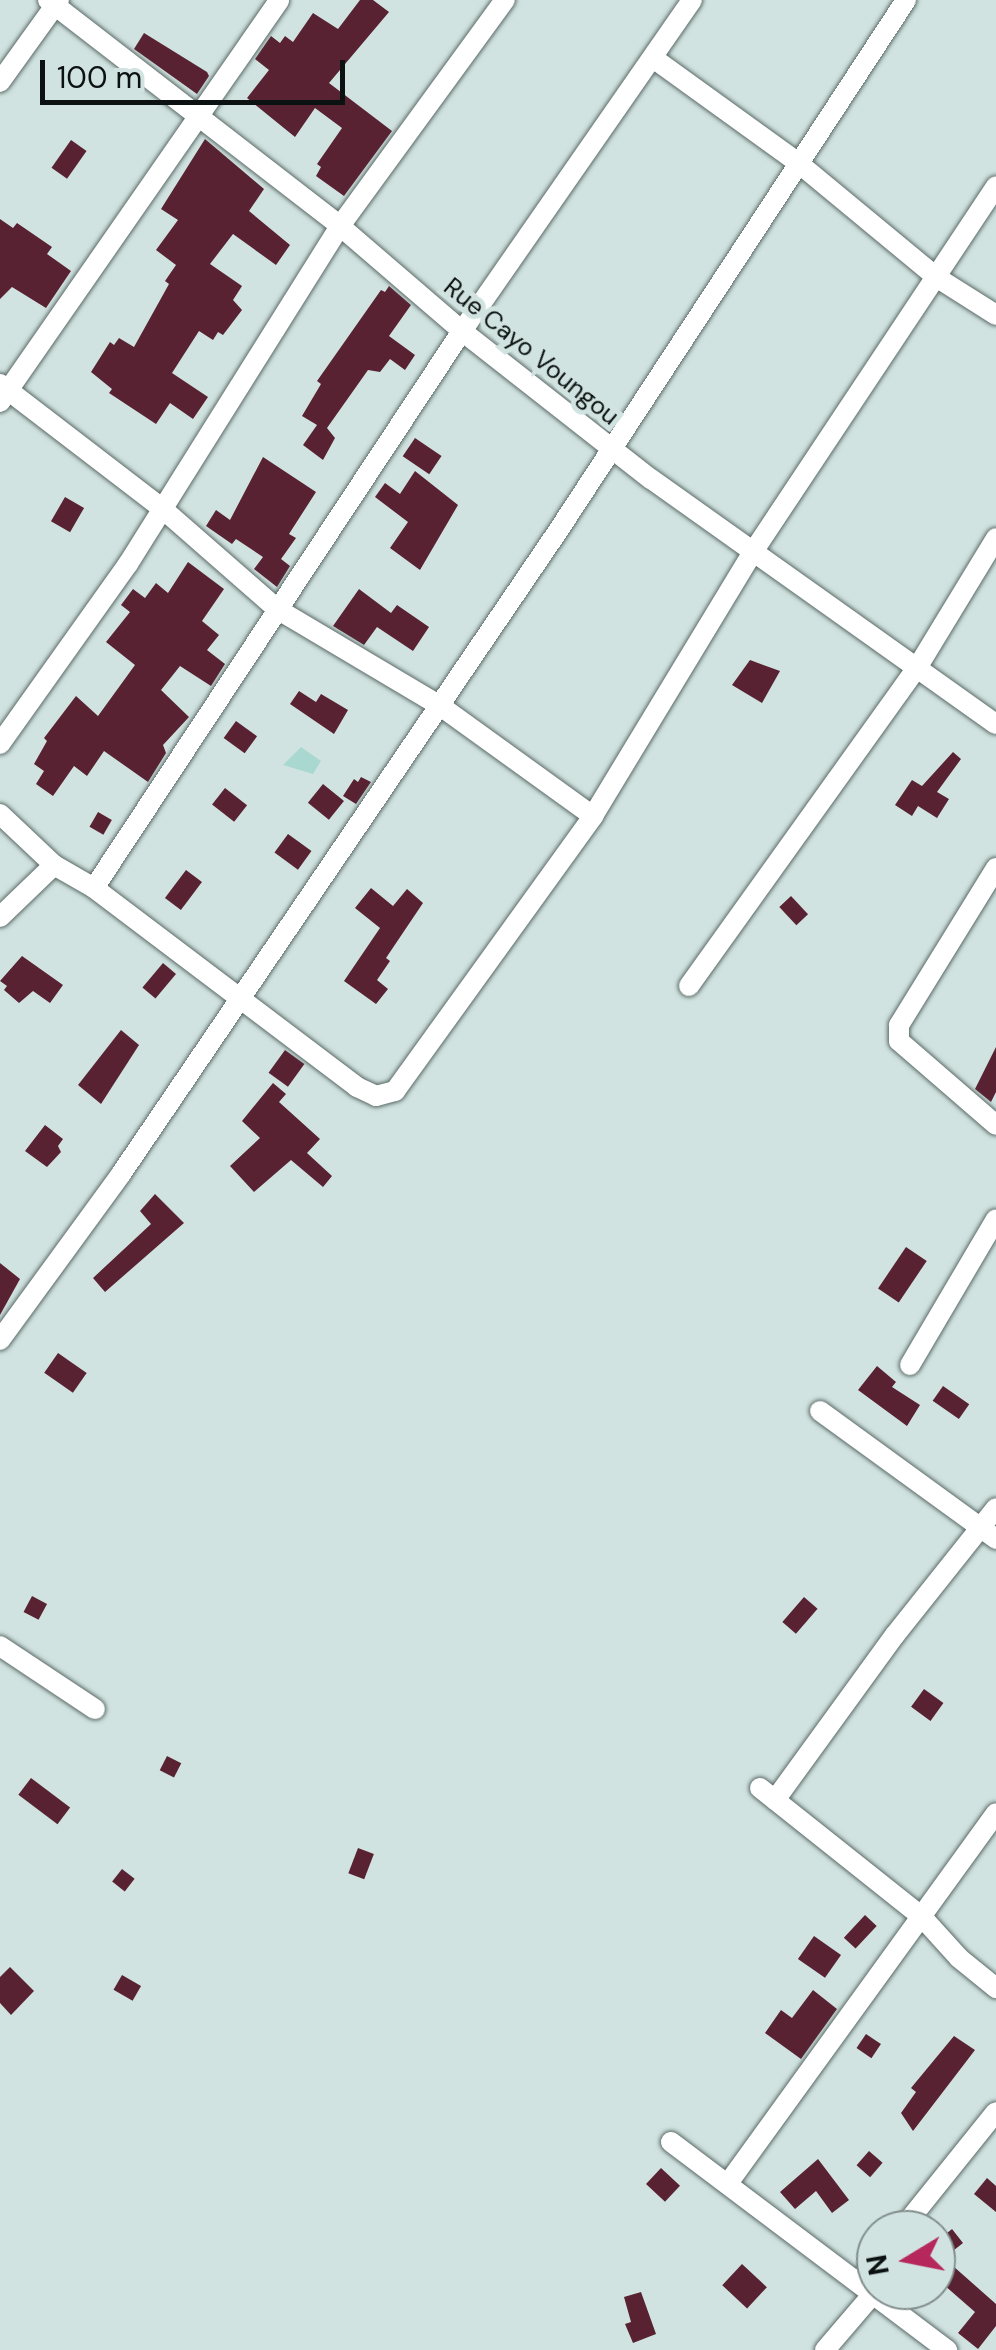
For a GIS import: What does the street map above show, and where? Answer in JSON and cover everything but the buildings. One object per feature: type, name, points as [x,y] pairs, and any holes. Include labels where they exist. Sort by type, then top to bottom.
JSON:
[{"type":"street","points":[[279,0],[3,393],[164,510],[277,609],[440,704],[592,816]]},
{"type":"street","points":[[0,744],[164,510],[340,226],[505,0]]},
{"type":"street","points":[[94,888],[462,331],[692,0]]},
{"type":"street","points":[[0,1340],[121,1174],[440,704],[612,448],[796,160],[906,0]]},
{"type":"street","points":[[0,82],[54,2]]},
{"type":"street","name":"Rue Cayo Voungou","points":[[54,2],[340,226],[462,331],[612,448],[996,724]]},
{"type":"street","points":[[653,58],[796,160],[936,277],[996,315]]},
{"type":"street","points":[[0,814],[54,864],[94,888],[357,1086],[376,1096],[394,1091],[592,816],[753,552],[996,186]]},
{"type":"street","points":[[689,986],[916,668],[996,538]]},
{"type":"street","points":[[0,918],[54,864]]},
{"type":"street","points":[[996,868],[900,1025],[899,1041],[996,1125]]},
{"type":"street","points":[[910,1365],[996,1219]]},
{"type":"street","points":[[820,1411],[989,1534]]},
{"type":"street","points":[[996,1508],[989,1534],[895,1635],[768,1794],[922,1917],[958,1958],[996,1988]]},
{"type":"street","points":[[0,1646],[95,1709]]},
{"type":"street","points":[[729,2182],[996,1813]]},
{"type":"street","points":[[917,2210],[996,2112]]},
{"type":"street","points":[[671,2142],[856,2280]]},
{"type":"street","points":[[825,2350],[856,2303]]},
{"type":"street","points":[[895,2310],[948,2350]]},
{"type":"shaded area","points":[[301,747],[321,761],[313,774],[283,765]]}]
